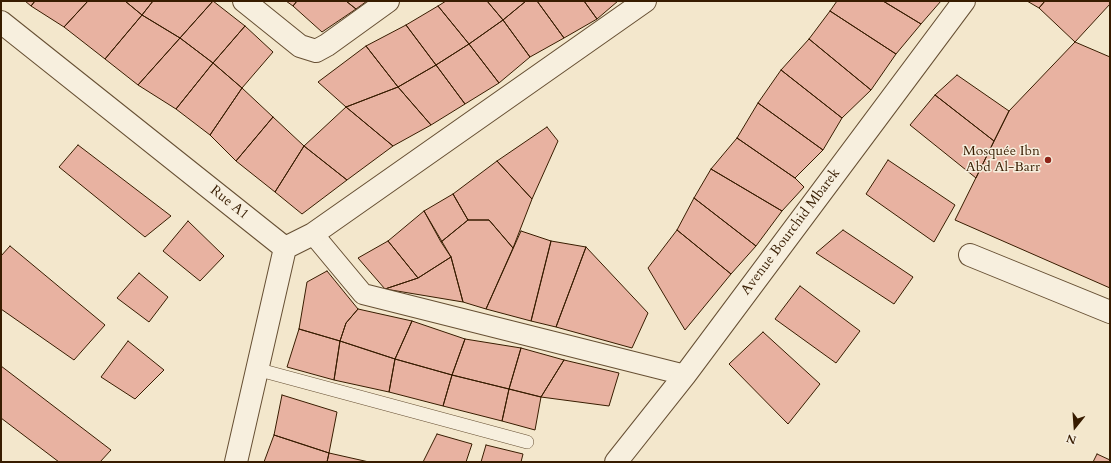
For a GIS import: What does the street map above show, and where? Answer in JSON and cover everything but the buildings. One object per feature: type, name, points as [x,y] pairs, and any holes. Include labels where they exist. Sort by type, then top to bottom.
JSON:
[{"type":"street","points":[[244,1],[300,46],[316,50],[328,45],[388,1]]},
{"type":"street","points":[[236,462],[256,369],[285,248],[313,234],[645,1]]},
{"type":"street","name":"Avenue Bourchid Mbarek","points":[[616,462],[685,375],[964,1]]},
{"type":"street","name":"Rue A1","points":[[1,22],[285,248]]},
{"type":"street","points":[[313,234],[363,294],[685,375]]},
{"type":"street","points":[[970,255],[1110,312]]},
{"type":"lane","points":[[256,369],[527,442]]},
{"type":"place","name":"Mosquée Ibn Abd Al-Barr","points":[[1048,160]]}]
